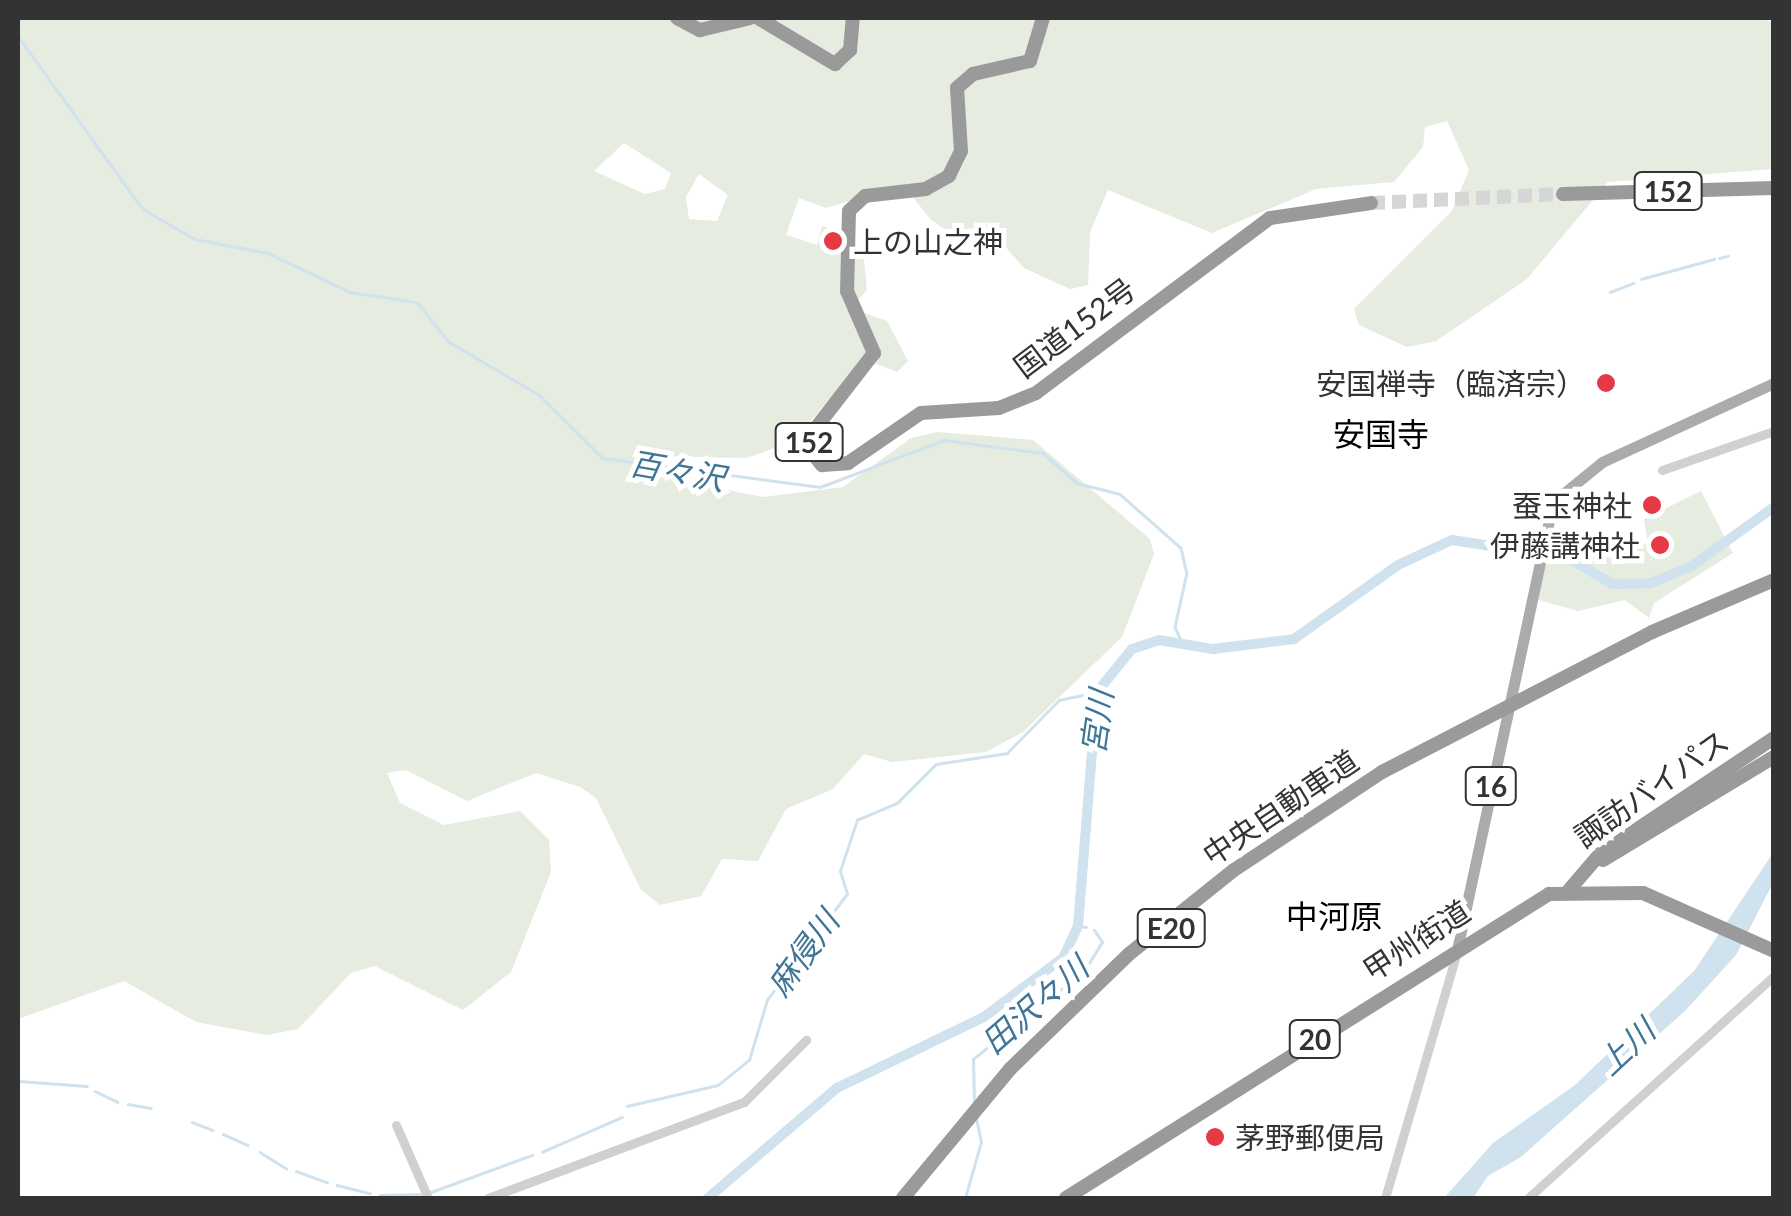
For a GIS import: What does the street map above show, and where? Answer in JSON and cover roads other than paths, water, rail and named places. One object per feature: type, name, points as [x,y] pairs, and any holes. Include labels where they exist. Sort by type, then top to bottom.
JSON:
[{"type":"highway","points":[[677,18],[713,30],[750,18]]},
{"type":"highway","points":[[758,18],[835,64],[850,50],[853,18]]},
{"type":"highway","name":"国道152号","points":[[1043,18],[1030,61],[973,74],[958,88],[960,152],[949,176],[926,189],[865,196],[849,211],[846,291],[874,353],[812,433],[809,450],[822,466],[848,463],[921,413],[1026,398],[1270,218],[1371,202]]},
{"type":"highway","name":"152","points":[[1563,194],[1774,188]]},
{"type":"highway","name":"中央自動車道","points":[[904,1198],[983,1106],[1174,926],[1385,775],[1654,636],[1774,580]]},
{"type":"highway","name":"中央自動車道","points":[[1654,636],[1774,588]]},
{"type":"highway","name":"諏訪バイパス","points":[[1569,890],[1600,854],[1774,738]]},
{"type":"highway","name":"諏訪バイパス","points":[[1588,888],[1597,863],[1774,757]]},
{"type":"highway","name":"甲州街道","points":[[1066,1198],[1458,945],[1569,890],[1588,888],[1643,894],[1774,950]]},
{"type":"highway","name":"中央自動車道","points":[[915,1198],[983,1106]]},
{"type":"main road","name":"16","points":[[1458,945],[1540,542],[1564,488],[1774,383]]},
{"type":"street","points":[[1662,470],[1774,431]]},
{"type":"street","points":[[1385,1198],[1458,945]]},
{"type":"street","points":[[1528,1198],[1774,976]]},
{"type":"street","points":[[488,1198],[744,1102],[806,1040]]},
{"type":"street","points":[[396,1125],[428,1198]]},
{"type":"water","name":"上川","points":[[1773,853],[1773,883],[1736,955],[1685,1011],[1521,1157],[1488,1176],[1473,1198],[1444,1198],[1493,1143],[1575,1085],[1694,971]]},
{"type":"waterway","name":"百々沢","points":[[18,36],[143,209],[195,239],[268,253],[350,292],[417,302],[449,342],[538,394],[603,458],[820,487],[944,440],[1043,453],[1077,483],[1120,494],[1181,548],[1187,573],[1175,627],[1183,644]]},
{"type":"waterway","points":[[1719,258],[1728,256]]},
{"type":"waterway","points":[[1641,279],[1714,259]]},
{"type":"waterway","points":[[1610,292],[1633,283]]},
{"type":"waterway","name":"宮川","points":[[708,1198],[837,1088],[984,1017],[1063,958],[1078,926],[1097,692],[1132,649],[1159,640],[1213,649],[1294,639],[1398,565],[1452,540],[1569,558],[1612,584],[1651,583],[1692,566],[1774,507]]},
{"type":"waterway","name":"麻侵川","points":[[627,1106],[718,1085],[749,1060],[767,1000],[847,894],[840,871],[857,820],[897,803],[936,764],[1007,753],[1059,700],[1097,692]]},
{"type":"waterway","name":"田沢々川","points":[[1078,926],[1086,927]]},
{"type":"waterway","name":"田沢々川","points":[[974,1105],[973,1059],[1084,971],[1102,942],[1094,930]]},
{"type":"waterway","name":"麻侵川","points":[[18,1081],[87,1086]]},
{"type":"waterway","name":"麻侵川","points":[[95,1091],[118,1102]]},
{"type":"waterway","name":"麻侵川","points":[[128,1104],[151,1108]]},
{"type":"waterway","name":"麻侵川","points":[[542,1152],[622,1117]]},
{"type":"waterway","name":"田沢々川","points":[[965,1198],[981,1142],[976,1118]]},
{"type":"waterway","name":"麻侵川","points":[[192,1122],[213,1130]]},
{"type":"waterway","name":"麻侵川","points":[[223,1134],[248,1145]]},
{"type":"waterway","name":"麻侵川","points":[[260,1152],[286,1168]]},
{"type":"waterway","name":"麻侵川","points":[[431,1192],[532,1155]]},
{"type":"waterway","name":"麻侵川","points":[[296,1171],[327,1182]]},
{"type":"waterway","name":"麻侵川","points":[[337,1185],[370,1193]]},
{"type":"waterway","name":"麻侵川","points":[[380,1195],[421,1194]]},
{"type":"tunnel","points":[[1371,203],[1563,194]]},
{"type":"place","name":"上の山之神","points":[[833,241]]},
{"type":"place","name":"安国禅寺（臨済宗）","points":[[1606,383]]},
{"type":"place","name":"蚕玉神社","points":[[1652,505]]},
{"type":"place","name":"伊藤講神社","points":[[1660,545]]},
{"type":"place","name":"茅野郵便局","points":[[1215,1137]]},
{"type":"district","name":"安国寺","points":[[1381,434]]},
{"type":"district","name":"中河原","points":[[1334,916]]}]
